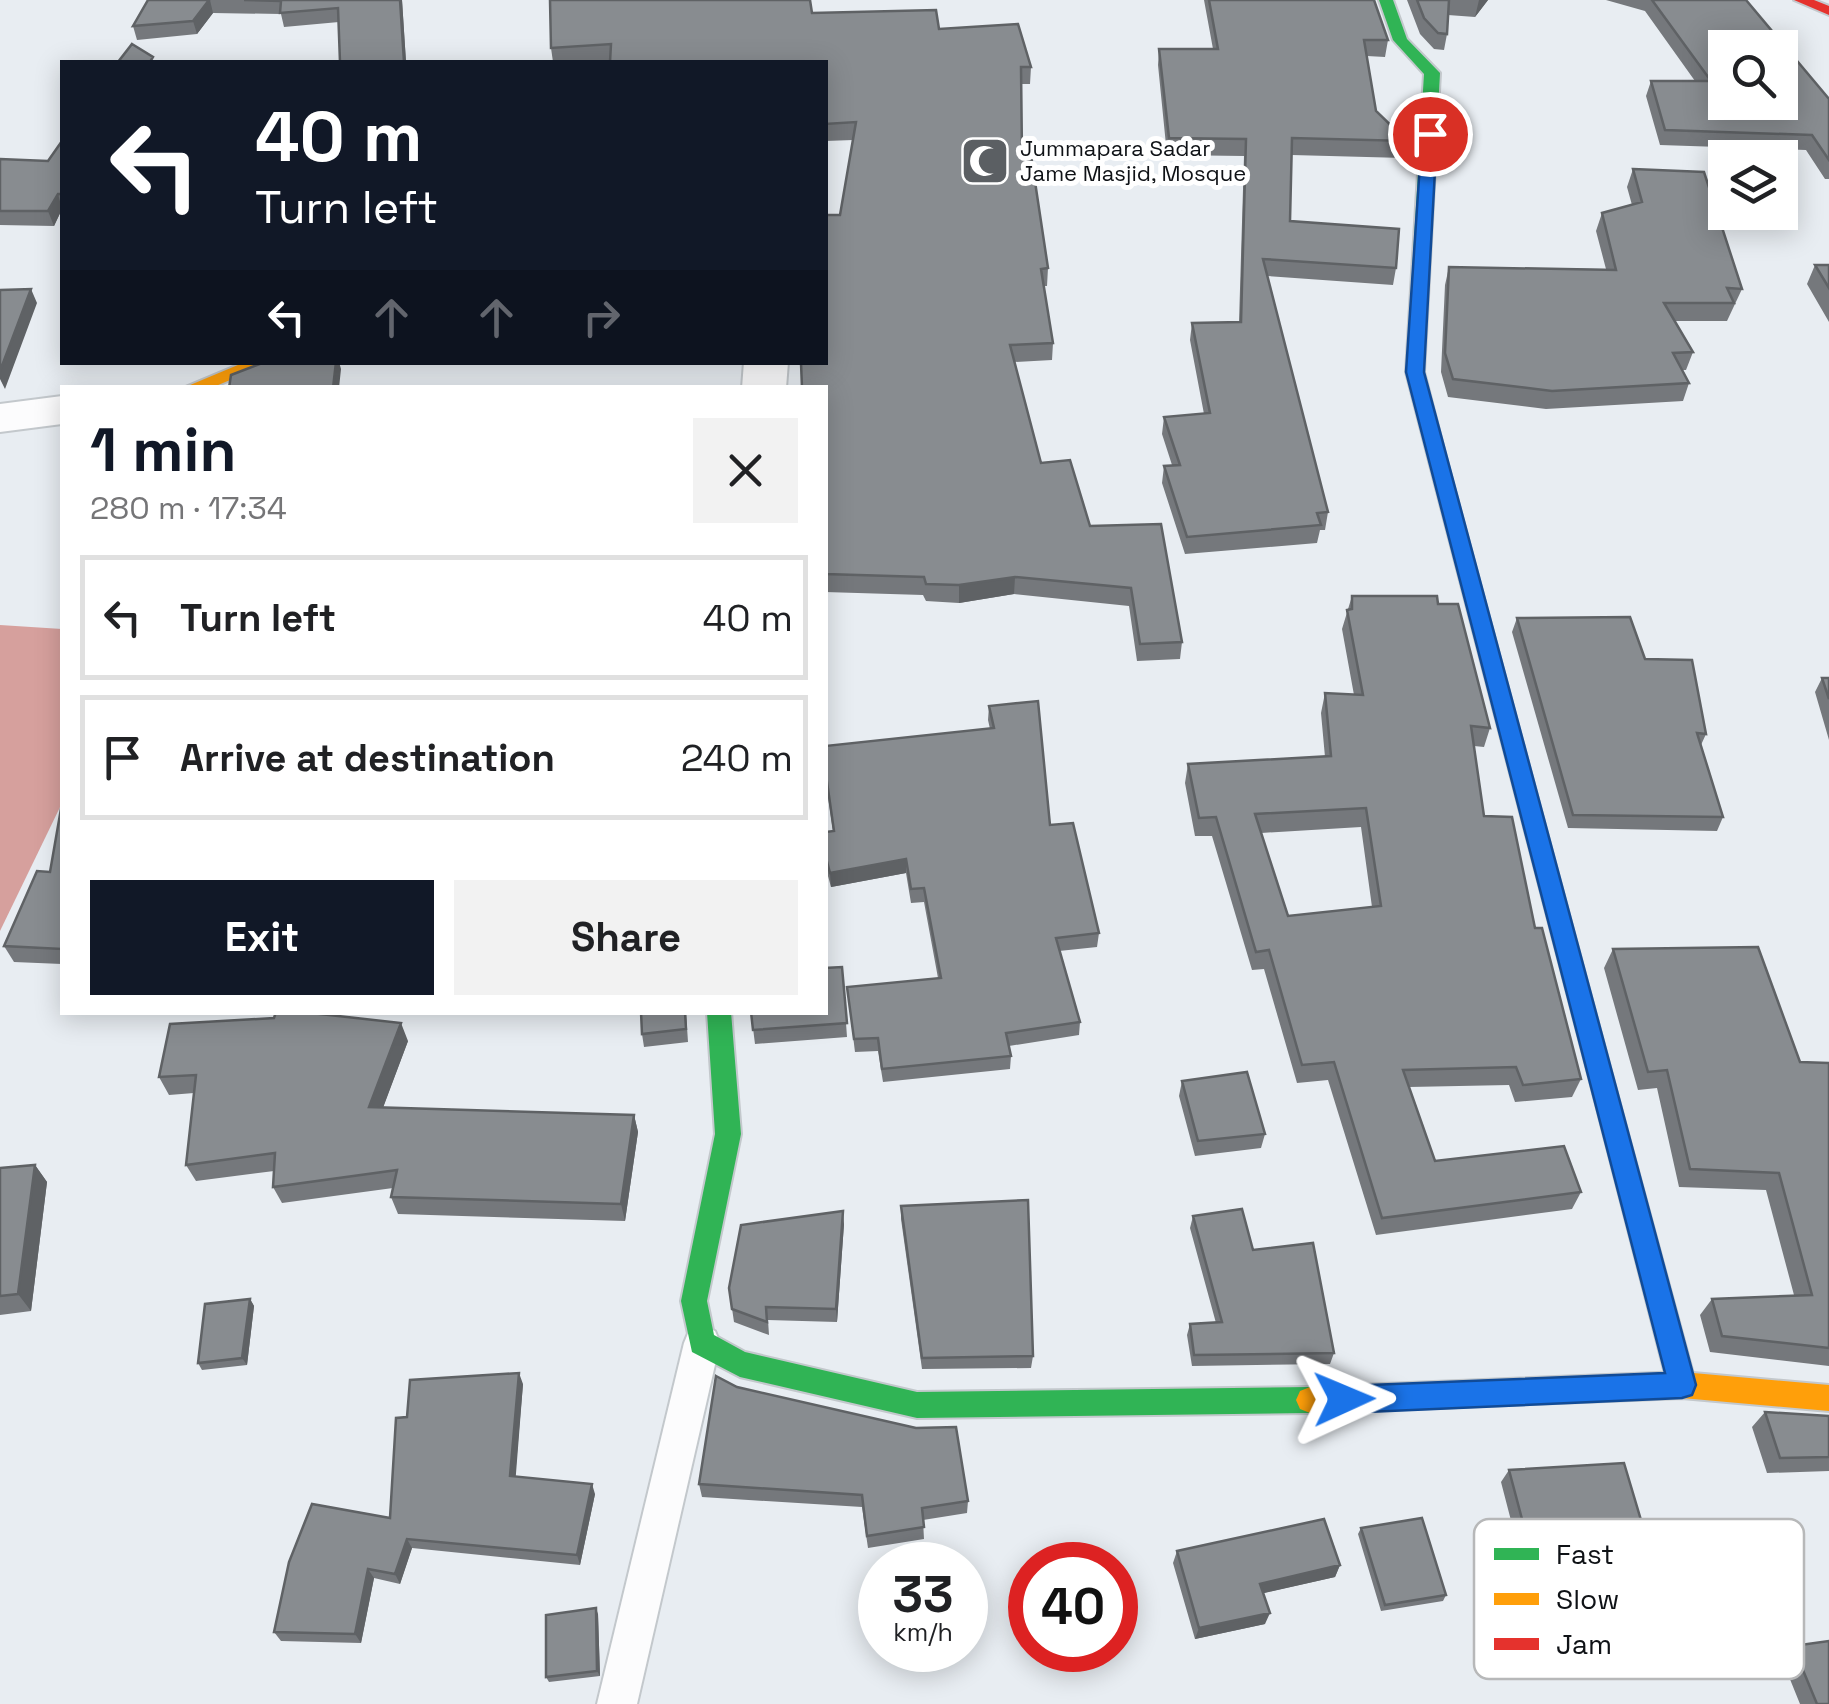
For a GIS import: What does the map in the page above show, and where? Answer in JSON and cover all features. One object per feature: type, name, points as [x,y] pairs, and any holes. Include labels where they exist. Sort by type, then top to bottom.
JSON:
[{"type":"main road","points":[[1386,0],[1400,40],[1432,73],[1415,372],[1682,1385]]},
{"type":"main road","points":[[1801,0],[1829,11]]},
{"type":"main road","points":[[200,385],[256,365]]},
{"type":"main road","points":[[719,1015],[728,1134],[694,1301],[702,1342],[740,1364],[793,1373],[917,1405],[1363,1399],[1682,1385],[1829,1398]]},
{"type":"street","points":[[0,418],[60,410]]},
{"type":"lane","points":[[617,1704],[702,1342]]},
{"type":"shaded area","points":[[0,625],[60,629],[60,807],[0,931]]},
{"type":"building","points":[[148,0],[209,0],[193,21],[133,26]]},
{"type":"building","points":[[244,0],[400,0],[404,60],[340,60],[338,8],[280,13],[281,1]]},
{"type":"building","points":[[550,0],[810,0],[812,13],[936,10],[939,29],[1018,24],[1031,67],[1021,67],[1022,155],[1031,155],[1048,268],[1041,269],[1053,343],[1010,345],[1041,463],[1070,460],[1090,526],[1161,524],[1182,642],[1140,644],[1131,588],[1015,577],[959,585],[926,584],[924,577],[828,574],[828,385],[802,385],[801,365],[828,365],[828,215],[840,215],[856,122],[828,124],[828,60],[610,60],[611,44],[551,48]]},
{"type":"building","points":[[1209,0],[1374,0],[1388,40],[1364,40],[1376,111],[1407,141],[1292,138],[1290,221],[1399,229],[1396,268],[1263,259],[1328,512],[1317,513],[1321,525],[1187,537],[1164,466],[1180,465],[1164,417],[1210,413],[1192,323],[1241,322],[1246,139],[1169,138],[1159,49],[1218,49]]},
{"type":"building","points":[[1417,0],[1449,0],[1447,34],[1438,33],[1424,18]]},
{"type":"building","points":[[1652,0],[1746,0],[1771,30],[1708,30],[1708,77]]},
{"type":"building","points":[[132,44],[153,57],[151,60],[120,60]]},
{"type":"building","points":[[1798,62],[1829,99],[1829,160],[1812,135],[1665,130],[1651,81],[1708,81],[1708,120],[1798,120]]},
{"type":"building","points":[[60,144],[60,194],[48,211],[0,211],[0,159],[48,161]]},
{"type":"building","points":[[1633,169],[1704,172],[1708,184],[1708,230],[1723,230],[1742,289],[1727,288],[1734,303],[1664,303],[1693,352],[1673,353],[1689,383],[1552,391],[1453,379],[1445,353],[1449,267],[1616,270],[1602,213],[1642,202]]},
{"type":"building","points":[[1815,265],[1829,265],[1829,288]]},
{"type":"building","points":[[31,289],[0,371],[0,290]]},
{"type":"building","points":[[257,365],[336,365],[333,385],[229,385],[231,375]]},
{"type":"building","points":[[1352,596],[1437,596],[1438,604],[1458,604],[1490,728],[1471,726],[1484,816],[1512,817],[1535,928],[1542,928],[1581,1079],[1523,1085],[1516,1067],[1403,1070],[1435,1161],[1564,1146],[1581,1192],[1382,1218],[1334,1062],[1302,1065],[1269,950],[1256,952],[1216,817],[1199,818],[1188,764],[1331,756],[1325,693],[1363,695],[1347,610],[1352,609]],"holes":[[[1366,808],[1381,906],[1288,916],[1255,814]]]},
{"type":"building","points":[[1630,617],[1645,659],[1692,660],[1706,734],[1697,733],[1723,817],[1573,815],[1517,618]]},
{"type":"building","points":[[1822,678],[1829,678],[1829,699]]},
{"type":"building","points":[[1038,701],[1050,825],[1073,823],[1099,933],[1056,938],[1080,1022],[1006,1033],[1011,1056],[882,1069],[878,1038],[854,1039],[847,987],[941,978],[924,888],[911,889],[906,859],[830,873],[828,832],[834,831],[828,789],[828,746],[994,728],[989,706]]},
{"type":"building","points":[[60,814],[60,949],[4,946],[37,871],[50,872]]},
{"type":"building","points":[[1758,947],[1800,1062],[1829,1063],[1829,1348],[1722,1336],[1712,1299],[1812,1295],[1779,1173],[1690,1169],[1667,1070],[1648,1072],[1613,949]]},
{"type":"building","points":[[842,967],[847,1023],[753,1030],[751,1015],[828,1015],[828,968]]},
{"type":"building","points":[[329,1015],[401,1023],[369,1107],[634,1115],[621,1204],[391,1197],[397,1170],[273,1187],[275,1153],[186,1165],[196,1075],[159,1077],[170,1024]]},
{"type":"building","points":[[641,1015],[685,1015],[686,1029],[642,1034]]},
{"type":"building","points":[[1247,1072],[1265,1134],[1198,1141],[1182,1081]]},
{"type":"building","points":[[35,1165],[18,1294],[0,1296],[0,1168]]},
{"type":"building","points":[[1028,1200],[1033,1356],[922,1358],[901,1206]]},
{"type":"building","points":[[1242,1209],[1253,1250],[1313,1243],[1334,1353],[1194,1355],[1190,1324],[1222,1322],[1193,1216]]},
{"type":"building","points":[[843,1211],[836,1309],[766,1307],[767,1322],[732,1309],[729,1288],[741,1225]]},
{"type":"building","points":[[250,1299],[242,1358],[198,1363],[205,1304]]},
{"type":"building","points":[[519,1373],[510,1476],[592,1484],[577,1555],[407,1539],[395,1574],[368,1569],[355,1634],[274,1632],[289,1562],[312,1504],[390,1518],[396,1418],[407,1417],[410,1380]]},
{"type":"building","points":[[716,1376],[737,1387],[916,1428],[956,1427],[968,1501],[922,1508],[924,1527],[867,1536],[862,1495],[699,1484]]},
{"type":"building","points":[[1765,1412],[1829,1416],[1829,1457],[1780,1458]]},
{"type":"building","points":[[1624,1463],[1641,1519],[1522,1519],[1509,1470]]},
{"type":"building","points":[[1422,1518],[1446,1595],[1385,1605],[1361,1528]]},
{"type":"building","points":[[1324,1519],[1340,1565],[1260,1584],[1270,1613],[1199,1628],[1177,1551]]},
{"type":"building","points":[[596,1608],[597,1671],[546,1677],[546,1615]]},
{"type":"building","points":[[1829,1641],[1829,1704],[1817,1704],[1804,1673],[1804,1644]]},
{"type":"traffic: fast","points":[[1386,0],[1400,40],[1432,73],[1415,372],[1438,461]]},
{"type":"traffic: fast","points":[[719,1015],[728,1134],[694,1301],[702,1343],[740,1364],[917,1405],[1310,1400]]},
{"type":"traffic: fast","points":[[1605,1093],[1682,1385]]},
{"type":"traffic: slow","points":[[200,385],[256,365]]},
{"type":"traffic: slow","points":[[1310,1400],[1682,1385],[1829,1398]]},
{"type":"traffic: jam","points":[[1801,0],[1829,11]]},
{"type":"traffic: jam","points":[[1438,461],[1605,1093]]},
{"type":"place","name":"Jummapara Sadar Jame Masjid, Mosque","points":[[985,161]]},
{"type":"route","points":[[1344,1399],[1682,1385],[1512,725],[1415,372],[1430,134]]}]
